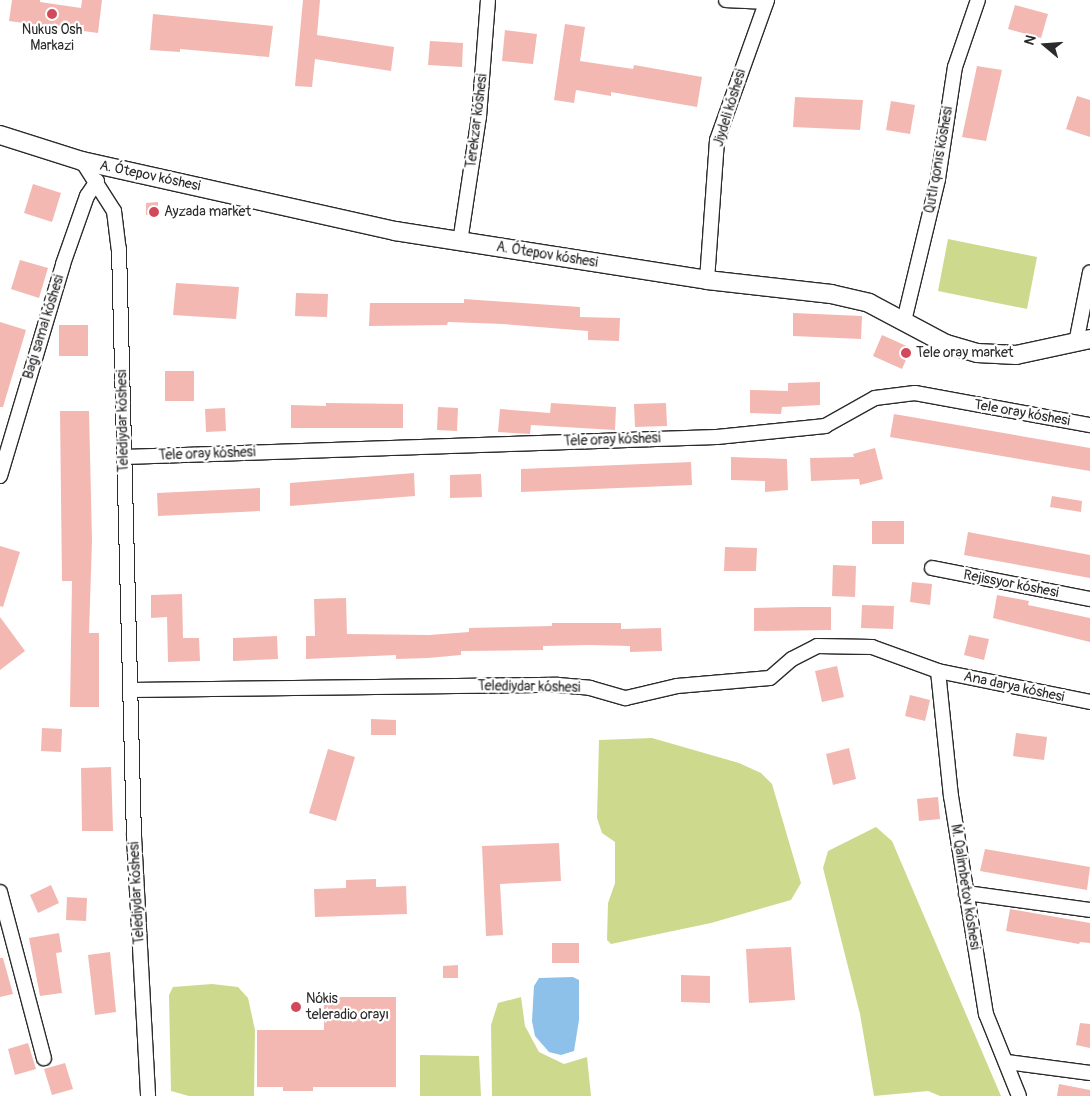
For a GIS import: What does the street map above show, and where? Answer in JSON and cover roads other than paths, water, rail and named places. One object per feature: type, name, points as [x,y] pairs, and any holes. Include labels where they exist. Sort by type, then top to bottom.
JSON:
[{"type":"street","name":"Terekzar kóshesi","points":[[460,242],[479,117],[488,0]]},
{"type":"street","points":[[726,0],[766,1]]},
{"type":"street","name":"Qutlı qonıs kóshesi","points":[[904,321],[938,179],[954,67],[978,0]]},
{"type":"street","name":"Jiydeli kóshesi","points":[[707,280],[717,140],[766,1]]},
{"type":"street","name":"A. Ótepov kóshesi","points":[[0,135],[82,161],[395,231],[707,280],[831,294],[869,304],[946,344],[977,353],[1016,355],[1083,341]]},
{"type":"street","name":"Telediydar kóshesi","points":[[82,161],[97,180],[114,211],[119,249],[134,846],[148,1096]]},
{"type":"street","name":"Baǵı samal kóshesi","points":[[0,476],[62,264],[87,196],[97,180]]},
{"type":"street","points":[[1083,341],[1090,272]]},
{"type":"street","name":"Tele oray kóshesi","points":[[124,457],[717,437],[825,426],[875,398],[915,393],[1090,425]]},
{"type":"street","name":"Rejissyor kóshesi","points":[[932,568],[1090,599]]},
{"type":"street","name":"Telediydar kóshesi","points":[[131,690],[558,685],[590,688],[626,698],[677,686],[770,678],[792,659],[817,646],[872,647],[938,671]]},
{"type":"street","name":"Ana darya kóshesi","points":[[938,671],[1090,702]]},
{"type":"street","name":"M. Qalimbetov kóshesi","points":[[938,671],[951,796],[986,1014],[1007,1062],[1019,1096]]},
{"type":"street","points":[[0,892],[44,1058]]},
{"type":"street","points":[[966,893],[1090,910]]},
{"type":"street","points":[[1007,1062],[1090,1073]]},
{"type":"water","points":[[573,977],[579,980],[579,1020],[574,1051],[561,1055],[549,1052],[535,1036],[532,1021],[534,986],[539,978]]},
{"type":"place","name":"Nukus Osh Markazi","points":[[52,14]]},
{"type":"place","name":"Ayzada market","points":[[154,212]]},
{"type":"place","name":"Tele oray market","points":[[906,353]]},
{"type":"place","name":"Nókis teleradio orayı","points":[[296,1007]]}]
